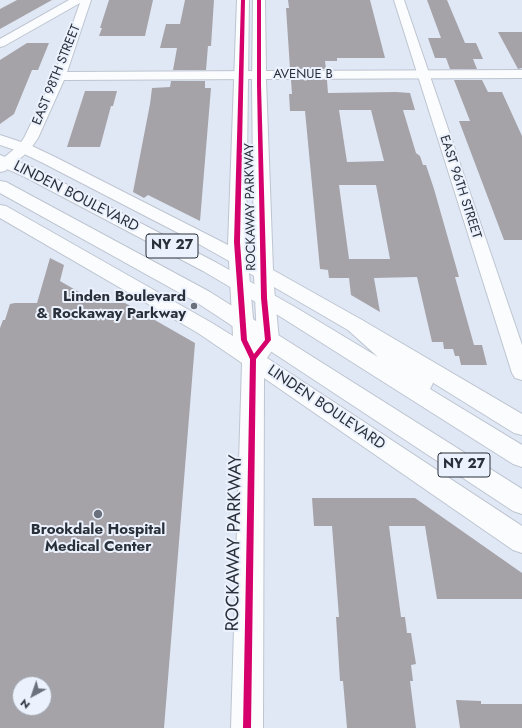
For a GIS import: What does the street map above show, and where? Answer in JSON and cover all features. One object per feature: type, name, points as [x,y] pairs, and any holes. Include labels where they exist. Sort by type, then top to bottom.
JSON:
[{"type":"main road","name":"ROCKAWAY PARKWAY","points":[[243,0],[237,242],[244,340],[261,350]]},
{"type":"main road","name":"ROCKAWAY PARKWAY","points":[[247,728],[264,298],[259,0]]},
{"type":"main road","name":"AVENUE B","points":[[260,75],[522,74]]},
{"type":"main road","name":"LINDEN BOULEVARD","points":[[0,140],[24,148],[195,234],[355,325],[522,426]]},
{"type":"main road","name":"LINDEN BOULEVARD","points":[[2,164],[31,173],[153,236],[240,284],[522,457]]},
{"type":"main road","name":"LINDEN BOULEVARD","points":[[0,186],[203,297],[242,323]]},
{"type":"main road","name":"LINDEN BOULEVARD","points":[[0,210],[188,318],[261,350],[407,427],[522,503]]},
{"type":"main road","points":[[355,325],[399,362],[463,420]]},
{"type":"main road","name":"LINDEN BOULEVARD","points":[[261,350],[522,541]]},
{"type":"street","points":[[0,44],[77,0]]},
{"type":"street","name":"EAST 98TH STREET","points":[[2,164],[24,148],[31,138],[60,76],[86,0]]},
{"type":"street","name":"EAST 96TH STREET","points":[[399,0],[522,373]]},
{"type":"street","points":[[48,17],[80,19]]},
{"type":"street","name":"AVENUE B","points":[[60,76],[260,75]]},
{"type":"building","points":[[17,0],[52,0],[0,29],[0,9]]},
{"type":"building","points":[[109,0],[153,0],[145,36],[99,36]]},
{"type":"building","points":[[185,0],[214,0],[211,46],[208,46],[206,70],[173,70],[177,48],[160,48],[166,24],[180,24]]},
{"type":"building","points":[[288,0],[370,0],[385,58],[337,58],[337,61],[325,61],[326,69],[290,69],[286,8],[289,8]]},
{"type":"building","points":[[427,0],[447,0],[465,43],[476,43],[483,59],[473,59],[477,69],[450,69],[446,58],[435,58],[428,38],[441,38]]},
{"type":"building","points":[[498,32],[522,32],[522,68],[518,69]]},
{"type":"building","points":[[27,43],[49,43],[38,70],[32,70],[14,114],[0,124],[0,60]]},
{"type":"building","points":[[291,80],[327,80],[328,93],[410,93],[415,110],[403,110],[416,153],[420,156],[423,165],[426,165],[434,189],[459,277],[455,277],[474,345],[482,345],[487,365],[461,365],[459,356],[455,356],[453,349],[444,349],[443,342],[432,342],[417,277],[374,278],[380,312],[351,295],[349,278],[329,278],[328,270],[320,269],[305,111],[290,111],[289,94],[292,94]],"holes":[[[339,110],[371,110],[384,161],[347,162]],[[339,185],[376,185],[390,259],[349,259]]]},
{"type":"building","points":[[454,80],[482,80],[488,92],[502,92],[522,136],[522,240],[504,240],[459,121],[470,121]]},
{"type":"building","points":[[171,81],[205,81],[205,88],[211,88],[200,221],[148,195],[144,198],[133,192],[152,88],[170,87]]},
{"type":"building","points":[[85,91],[117,91],[113,106],[111,106],[100,147],[67,147]]},
{"type":"building","name":"Brookdale Hospital Medical Center","points":[[50,258],[64,265],[60,281],[98,303],[125,303],[195,343],[164,728],[0,728],[0,328],[3,320],[5,320],[10,304],[37,303]]},
{"type":"building","points":[[312,498],[415,498],[522,573],[522,599],[437,599],[425,526],[389,526],[401,617],[405,617],[407,633],[411,633],[416,664],[411,665],[413,681],[410,681],[416,728],[347,728],[343,681],[340,681],[336,617],[339,617],[332,526],[314,526]]},
{"type":"building","points":[[456,700],[481,701],[481,704],[522,704],[522,728],[460,728]]},
{"type":"cycle path","points":[[243,0],[237,242],[244,340],[253,359],[247,728]]},
{"type":"cycle path","points":[[253,359],[268,340],[264,298],[259,85],[259,0]]},
{"type":"place","name":"Linden Boulevard & Rockaway Parkway","points":[[194,306]]},
{"type":"place","name":"Brookdale Hospital Medical Center","points":[[98,514]]}]
